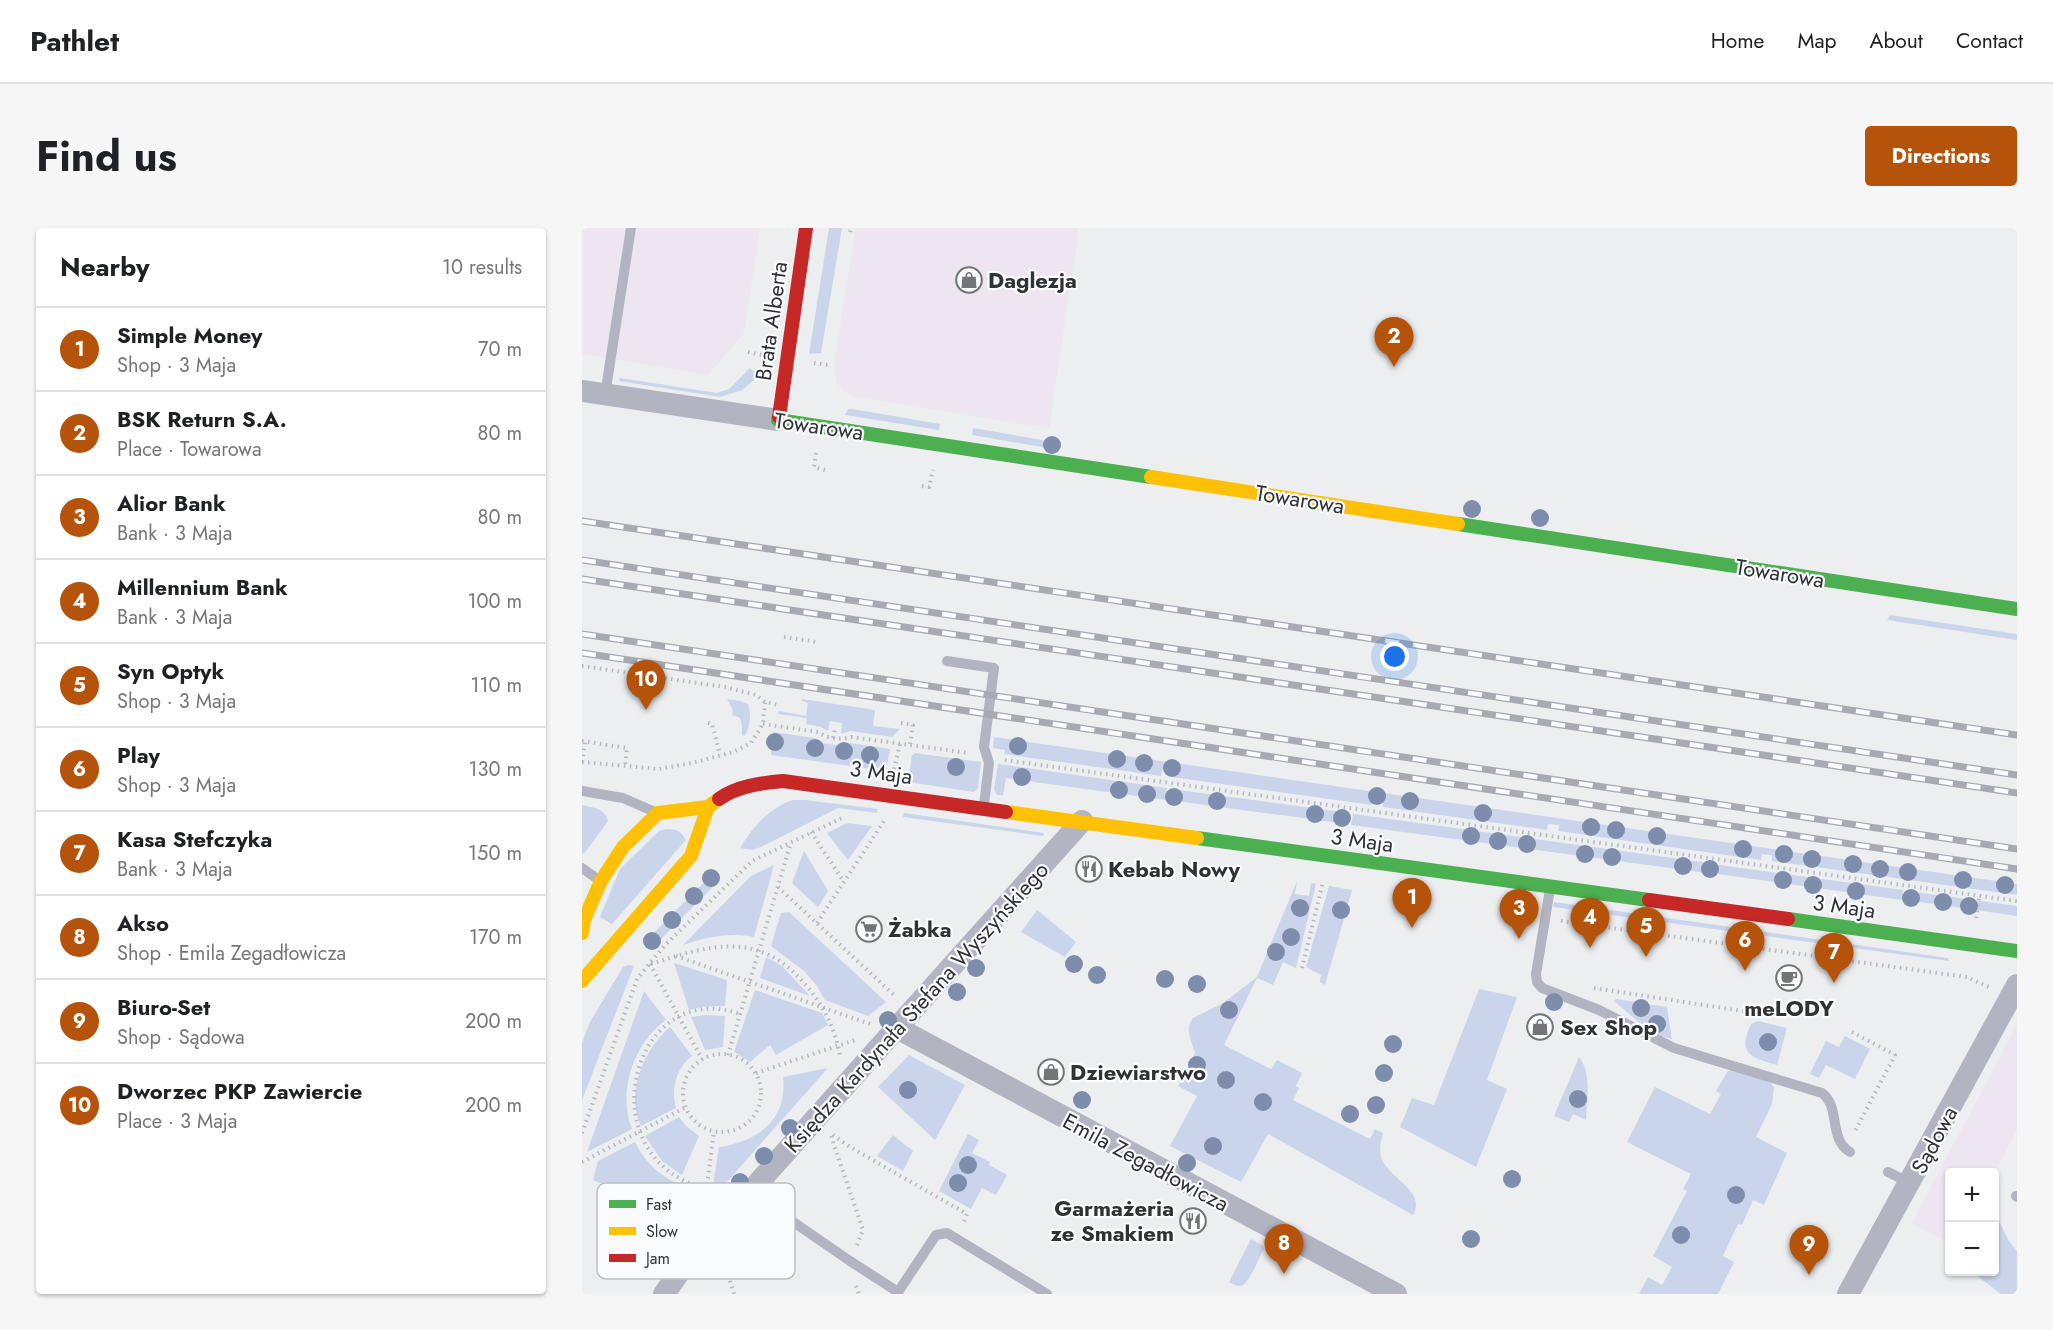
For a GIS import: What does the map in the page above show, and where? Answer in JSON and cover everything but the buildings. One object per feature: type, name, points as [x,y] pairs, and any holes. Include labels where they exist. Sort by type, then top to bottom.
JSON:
[{"type":"street","name":"Brata Alberta","points":[[778,420],[806,228]]},
{"type":"street","name":"Towarowa","points":[[582,391],[2017,609]]},
{"type":"street","name":"3 Maja","points":[[658,813],[708,807],[726,794],[738,789],[761,783],[783,781],[2017,951]]},
{"type":"street","points":[[582,981],[691,856],[708,807]]},
{"type":"street","points":[[582,933],[584,920],[601,881],[623,847],[658,813]]},
{"type":"street","name":"Księdza Kardynała Stefana Wyszyńskiego","points":[[759,1183],[886,1027],[1082,821]]},
{"type":"street","name":"Sądowa","points":[[1848,1294],[2015,991]]},
{"type":"street","name":"Emila Zegadłowicza","points":[[886,1027],[1396,1294]]},
{"type":"street","name":"Księdza Kardynała Stefana Wyszyńskiego","points":[[664,1294],[675,1279]]},
{"type":"lane","points":[[605,395],[631,228]]},
{"type":"lane","points":[[947,661],[994,668],[984,747],[989,763],[984,807]]},
{"type":"lane","points":[[582,791],[623,798],[658,813]]},
{"type":"lane","points":[[582,868],[601,881]]},
{"type":"lane","points":[[1550,887],[1536,974],[1542,988],[1599,1010],[1674,1048],[1822,1093],[1830,1101],[1840,1144],[1850,1152]]},
{"type":"lane","points":[[1888,1172],[1910,1184]]},
{"type":"lane","points":[[795,1223],[898,1292],[936,1235],[947,1233],[1047,1294]]},
{"type":"path","points":[[817,446],[814,467],[825,470]]},
{"type":"path","points":[[922,486],[929,487],[934,463]]},
{"type":"path","points":[[784,637],[817,642]]},
{"type":"path","points":[[582,666],[725,687],[756,695],[765,702],[779,705]]},
{"type":"path","points":[[625,766],[627,748],[592,740],[584,741],[582,762],[625,766],[659,769],[733,752],[751,742],[763,724],[765,702]]},
{"type":"path","points":[[708,723],[712,724],[720,755]]},
{"type":"path","points":[[901,723],[913,725],[910,745]]},
{"type":"path","points":[[763,724],[818,732],[825,737],[842,740],[851,737],[987,755],[1001,759],[2017,901]]},
{"type":"path","points":[[833,738],[835,729]]},
{"type":"path","points":[[894,771],[900,744]]},
{"type":"path","points":[[582,1133],[637,979],[665,945],[752,861],[845,817]]},
{"type":"path","points":[[817,923],[883,822],[874,820]]},
{"type":"path","points":[[811,832],[844,882]]},
{"type":"path","points":[[728,1054],[791,841]]},
{"type":"path","points":[[1302,968],[1323,882]]},
{"type":"path","points":[[778,887],[898,999]]},
{"type":"path","points":[[1642,931],[1967,977],[2015,991]]},
{"type":"path","points":[[650,964],[696,950],[721,946],[747,947],[782,961],[816,997],[822,1007],[838,1046],[841,1063]]},
{"type":"path","points":[[676,956],[886,1027]]},
{"type":"path","points":[[650,964],[702,1059]]},
{"type":"path","points":[[1583,986],[1767,1015]]},
{"type":"path","points":[[686,1183],[668,1171],[652,1154],[639,1132],[633,1115],[633,1094],[638,1067],[651,1042],[660,1031],[689,1012],[720,1009],[740,1014]]},
{"type":"path","points":[[1851,1139],[1895,1055],[1852,1032]]},
{"type":"path","points":[[756,1073],[856,1039]]},
{"type":"path","points":[[714,1054],[728,1054],[738,1057],[756,1073],[760,1086],[760,1100],[756,1113],[747,1123],[735,1130],[714,1131],[697,1123],[683,1101],[686,1077],[693,1066],[702,1059],[714,1054]]},
{"type":"path","points":[[582,1162],[686,1107]]},
{"type":"path","points":[[708,1183],[714,1131]]},
{"type":"path","points":[[850,1261],[863,1230],[830,1132],[850,1147],[967,1214],[957,1238]]},
{"type":"path","points":[[729,1279],[734,1294]]},
{"type":"shaded area","points":[[582,228],[760,228],[744,333],[708,375],[582,354]]},
{"type":"shaded area","points":[[829,228],[842,228],[821,353],[809,354]]},
{"type":"shaded area","points":[[856,228],[1079,228],[1049,428],[851,396],[843,390],[837,383],[834,365]]},
{"type":"shaded area","points":[[750,368],[759,376],[742,390],[720,397],[619,381],[620,378],[717,393],[729,389]]},
{"type":"shaded area","points":[[848,409],[940,424],[939,430],[845,415]]},
{"type":"shaded area","points":[[973,428],[1060,443],[1059,450],[972,435]]},
{"type":"shaded area","points":[[1890,615],[2017,634],[2017,640],[1887,620]]},
{"type":"shaded area","points":[[727,699],[748,704],[750,721],[744,736],[740,718],[732,715],[733,710]]},
{"type":"shaded area","points":[[802,699],[875,710],[873,726],[900,729],[892,737],[851,731],[841,734],[842,723],[830,721],[828,731],[806,724],[807,718],[778,714],[779,711],[806,716],[808,703]]},
{"type":"shaded area","points":[[773,732],[815,738],[822,743],[843,746],[851,743],[890,749],[886,771],[771,755]]},
{"type":"shaded area","points":[[994,737],[2017,884],[2017,895],[1772,861],[1772,855],[1762,854],[1761,860],[1558,831],[1559,825],[1548,824],[1547,830],[1383,807],[1383,801],[1373,800],[1372,805],[1172,777],[1172,772],[1162,770],[1161,776],[1004,754],[1005,750],[993,748]]},
{"type":"shaded area","points":[[915,753],[981,762],[978,788],[974,792],[908,782],[912,755]]},
{"type":"shaded area","points":[[998,764],[1167,788],[1166,800],[1006,778],[1003,795],[997,795],[994,789]]},
{"type":"shaded area","points":[[1171,789],[1349,813],[1347,824],[1169,800]]},
{"type":"shaded area","points":[[793,800],[878,809],[877,813],[838,808],[761,847],[752,850],[740,848],[762,819]]},
{"type":"shaded area","points":[[582,805],[602,811],[608,821],[584,854],[582,852]]},
{"type":"shaded area","points":[[904,813],[1044,833],[1043,836],[903,817]]},
{"type":"shaded area","points":[[1353,814],[1716,864],[1714,874],[1351,825]]},
{"type":"shaded area","points":[[847,823],[872,826],[848,860],[827,833]]},
{"type":"shaded area","points":[[666,829],[678,831],[686,840],[612,924],[600,917],[620,869],[659,831]]},
{"type":"shaded area","points":[[804,851],[828,891],[818,907],[792,883]]},
{"type":"shaded area","points":[[774,865],[754,937],[718,936],[683,945],[751,876]]},
{"type":"shaded area","points":[[1719,865],[1903,890],[1902,900],[1718,874]]},
{"type":"shaded area","points":[[711,875],[718,882],[653,947],[647,940]]},
{"type":"shaded area","points":[[1297,881],[1295,894],[1309,896],[1311,883],[1316,884],[1296,968],[1283,962],[1273,985],[1257,978],[1224,1045],[1271,1069],[1277,1060],[1302,1073],[1296,1086],[1299,1088],[1293,1100],[1370,1139],[1375,1129],[1383,1133],[1381,1157],[1385,1165],[1415,1198],[1416,1206],[1413,1215],[1268,1134],[1241,1182],[1170,1146],[1197,1096],[1178,1086],[1195,1053],[1190,1035],[1190,1022],[1193,1018],[1223,1003],[1257,977]]},
{"type":"shaded area","points":[[1329,886],[1352,890],[1325,985],[1320,982],[1321,975],[1306,967]]},
{"type":"shaded area","points":[[1907,891],[2017,906],[2017,916],[1906,900]]},
{"type":"shaded area","points":[[1554,902],[1948,958],[1949,961],[1553,907]]},
{"type":"shaded area","points":[[1037,910],[1076,942],[1065,957],[1021,932]]},
{"type":"shaded area","points":[[789,912],[886,1002],[868,1016],[825,1000],[804,971],[771,946],[781,913]]},
{"type":"shaded area","points":[[766,957],[782,966],[810,996],[760,978]]},
{"type":"shaded area","points":[[674,963],[727,980],[725,1006],[689,1010]]},
{"type":"shaded area","points":[[634,966],[582,1100],[582,1043],[590,1022],[623,967]]},
{"type":"shaded area","points":[[1479,989],[1517,997],[1487,1080],[1507,1089],[1476,1167],[1400,1127],[1412,1098],[1434,1105]]},
{"type":"shaded area","points":[[755,990],[822,1013],[828,1025],[776,1055],[770,1045],[750,1062],[734,1052]]},
{"type":"shaded area","points":[[644,991],[666,1020],[645,1041],[631,1069],[626,1100],[632,1129],[587,1152]]},
{"type":"shaded area","points":[[1616,999],[1667,1007],[1672,1039],[1651,1033],[1614,1001]]},
{"type":"shaded area","points":[[725,1016],[723,1047],[705,1050],[691,1017]]},
{"type":"shaded area","points":[[1758,1021],[1787,1028],[1777,1065],[1754,1057],[1746,1048],[1747,1034],[1751,1024]]},
{"type":"shaded area","points":[[2017,1025],[2017,1129],[1998,1168],[1945,1168],[1945,1241],[1912,1223]]},
{"type":"shaded area","points":[[670,1027],[692,1056],[682,1067],[676,1079],[674,1094],[676,1108],[641,1126],[635,1100],[640,1072],[652,1047]]},
{"type":"shaded area","points":[[1845,1036],[1870,1049],[1855,1079],[1826,1065],[1819,1078],[1810,1074],[1826,1041],[1839,1047]]},
{"type":"shaded area","points":[[909,1055],[965,1085],[935,1140],[878,1087]]},
{"type":"shaded area","points":[[1579,1057],[1587,1079],[1586,1120],[1573,1114],[1569,1122],[1554,1116]]},
{"type":"shaded area","points":[[828,1068],[726,1183],[713,1183],[719,1147],[746,1140],[757,1134],[775,1117],[783,1092],[783,1077]]},
{"type":"shaded area","points":[[1736,1070],[1770,1082],[1774,1087],[1772,1104],[1756,1137],[1787,1153],[1764,1205],[1753,1200],[1742,1225],[1738,1224],[1723,1256],[1734,1262],[1718,1294],[1639,1294],[1648,1277],[1662,1285],[1672,1267],[1653,1256],[1687,1191],[1683,1189],[1691,1174],[1627,1142],[1655,1087],[1710,1114],[1721,1094],[1716,1091],[1728,1071]]},
{"type":"shaded area","points":[[679,1117],[699,1136],[682,1175],[662,1161],[645,1136]]},
{"type":"shaded area","points":[[968,1134],[979,1140],[972,1153],[990,1162],[989,1165],[1007,1175],[996,1195],[982,1188],[971,1209],[939,1191]]},
{"type":"shaded area","points":[[893,1135],[913,1151],[903,1171],[877,1156]]},
{"type":"shaded area","points":[[635,1142],[642,1155],[652,1166],[677,1183],[600,1183],[593,1180],[598,1161]]},
{"type":"shaded area","points":[[1999,1221],[2017,1251],[2017,1294],[2001,1294],[1977,1276],[1999,1276]]},
{"type":"shaded area","points":[[1251,1239],[1264,1248],[1246,1283],[1241,1286],[1236,1285],[1229,1282]]},
{"type":"railway","points":[[582,521],[2017,735]]},
{"type":"railway","points":[[582,560],[2017,775]]},
{"type":"railway","points":[[582,579],[2017,793]]},
{"type":"railway","points":[[582,634],[2017,849]]},
{"type":"railway","points":[[582,653],[2017,869]]},
{"type":"traffic: fast","points":[[779,417],[778,420],[1151,477]]},
{"type":"traffic: fast","points":[[1458,524],[2017,609]]},
{"type":"traffic: fast","points":[[1197,838],[1649,900]]},
{"type":"traffic: fast","points":[[1788,919],[2017,951]]},
{"type":"traffic: slow","points":[[1151,477],[1458,524]]},
{"type":"traffic: slow","points":[[582,933],[584,920],[601,881],[623,847],[658,813],[708,807],[719,799]]},
{"type":"traffic: slow","points":[[582,981],[691,856],[708,807]]},
{"type":"traffic: slow","points":[[1006,812],[1197,838]]},
{"type":"traffic: jam","points":[[779,417],[806,228]]},
{"type":"traffic: jam","points":[[719,799],[741,788],[783,781],[1006,812]]},
{"type":"traffic: jam","points":[[1649,900],[1788,919]]},
{"type":"place","name":"Daglezja","points":[[969,280]]},
{"type":"place","name":"BSK Return S.A.","points":[[1394,367]]},
{"type":"place","name":"Dworzec PKP Zawiercie","points":[[646,710]]},
{"type":"place","name":"Kebab Nowy","points":[[1089,869]]},
{"type":"place","name":"Simple Money","points":[[1412,928]]},
{"type":"place","name":"Żabka","points":[[869,929]]},
{"type":"place","name":"Alior Bank","points":[[1519,939]]},
{"type":"place","name":"Millennium Bank","points":[[1590,948]]},
{"type":"place","name":"Syn Optyk","points":[[1646,957]]},
{"type":"place","name":"Play","points":[[1745,971]]},
{"type":"place","name":"meLODY","points":[[1789,978]]},
{"type":"place","name":"Kasa Stefczyka","points":[[1834,983]]},
{"type":"place","name":"Sex Shop","points":[[1540,1027]]},
{"type":"place","name":"Dziewiarstwo","points":[[1051,1072]]},
{"type":"place","name":"Garmażeria ze Smakiem","points":[[1193,1221]]},
{"type":"place","name":"Akso","points":[[1284,1274]]},
{"type":"place","name":"Biuro-Set","points":[[1809,1275]]}]
